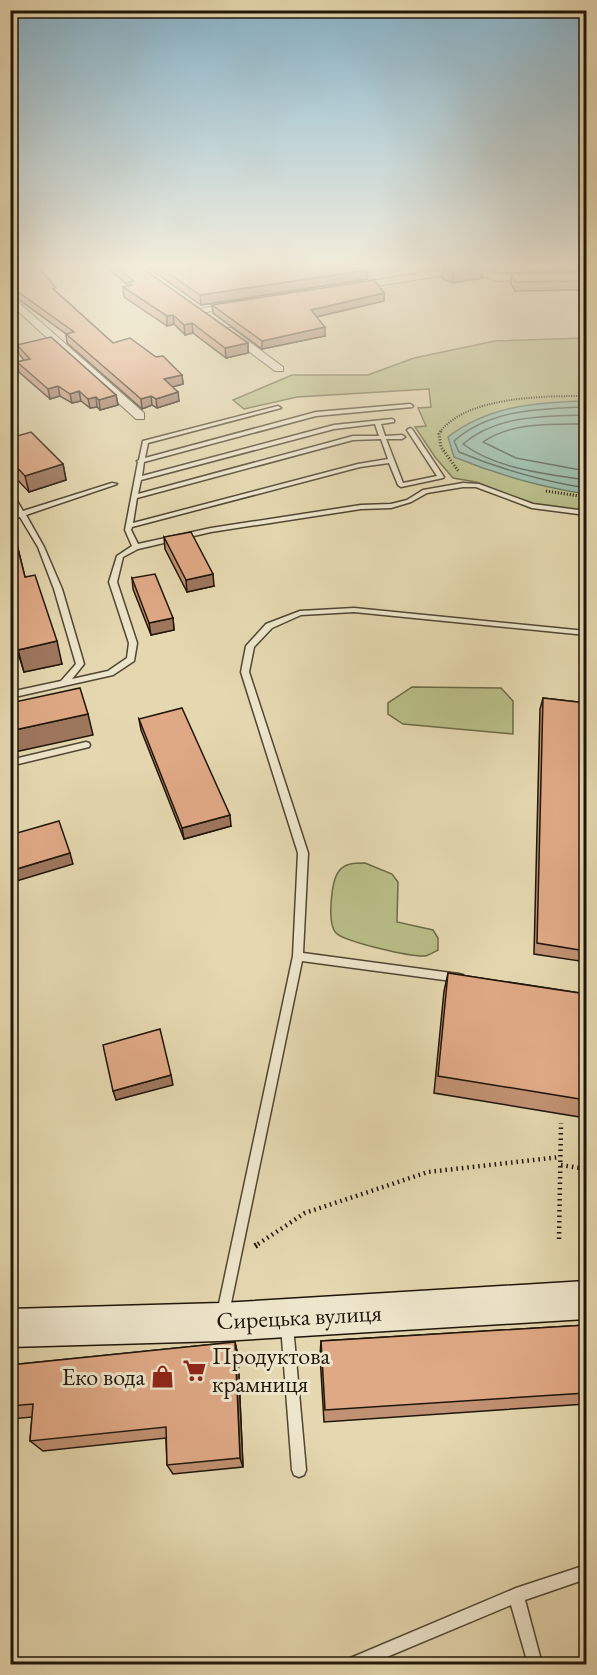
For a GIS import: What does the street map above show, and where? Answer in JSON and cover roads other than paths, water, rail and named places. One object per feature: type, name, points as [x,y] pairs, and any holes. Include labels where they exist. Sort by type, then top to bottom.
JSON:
[{"type":"main road","name":"Сирецька вулиця","points":[[10,1328],[221,1322],[586,1300]]},
{"type":"street","points":[[63,346],[140,416]]},
{"type":"street","points":[[248,346],[279,369]]},
{"type":"lane","points":[[140,461],[316,414],[410,406]]},
{"type":"lane","points":[[136,546],[128,530],[140,461],[144,444],[148,440],[278,408]]},
{"type":"lane","points":[[137,479],[334,427],[392,421]]},
{"type":"lane","points":[[377,422],[389,461],[401,485],[441,477]]},
{"type":"lane","points":[[410,430],[448,486]]},
{"type":"lane","points":[[134,496],[353,438],[402,437]]},
{"type":"lane","points":[[129,526],[360,465],[389,461]]},
{"type":"lane","points":[[10,518],[114,484]]},
{"type":"lane","points":[[10,695],[110,673],[131,659],[134,643],[113,582],[120,555],[136,546],[211,530],[361,507],[391,506],[409,501],[425,491],[466,484],[477,484],[532,506],[586,513]]},
{"type":"lane","points":[[10,494],[41,547],[58,589],[80,664],[64,682]]},
{"type":"lane","points":[[221,1322],[298,956],[303,853],[244,672],[250,646],[269,626],[300,613],[354,610],[586,633]]},
{"type":"lane","points":[[10,764],[86,745]]},
{"type":"lane","points":[[298,956],[471,980]]},
{"type":"lane","points":[[287,1318],[299,1470]]},
{"type":"lane","points":[[353,1665],[516,1595],[586,1572]]},
{"type":"lane","points":[[516,1595],[536,1665]]},
{"type":"water","points":[[586,401],[586,494],[519,480],[454,457],[448,437],[480,418],[496,412],[531,405]]},
{"type":"place","name":"Продуктова крамниця","points":[[194,1370]]},
{"type":"place","name":"Еко вода","points":[[163,1377]]}]
